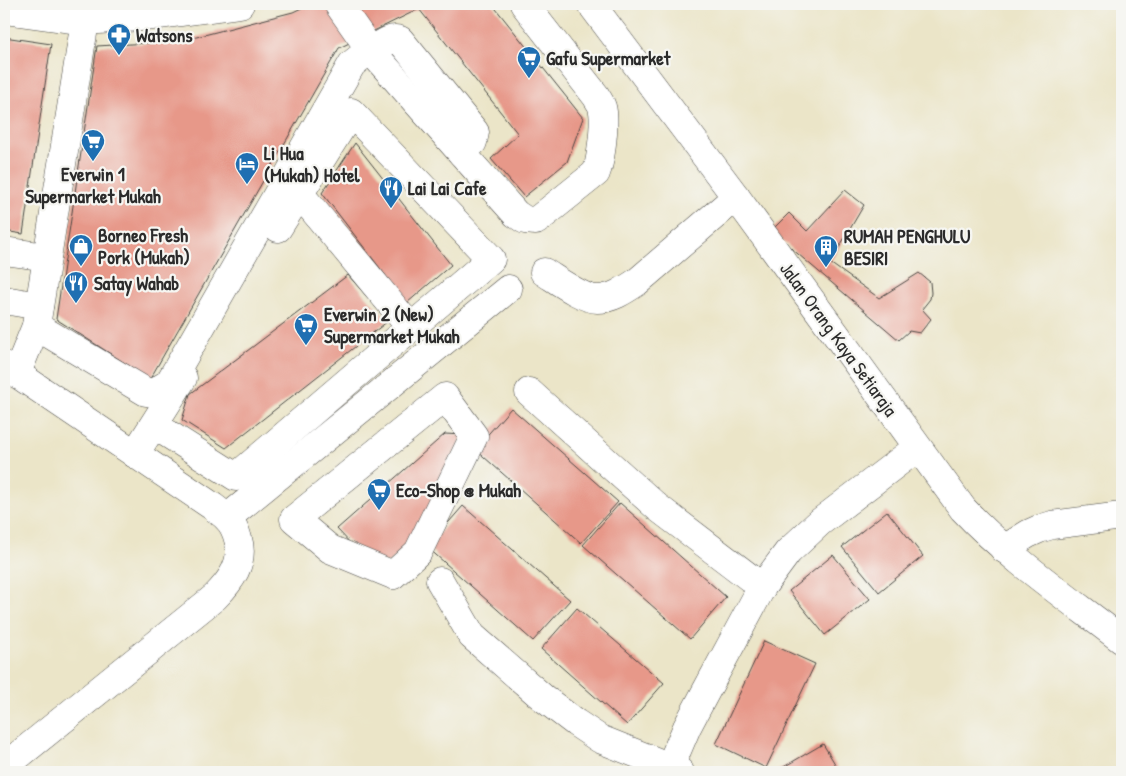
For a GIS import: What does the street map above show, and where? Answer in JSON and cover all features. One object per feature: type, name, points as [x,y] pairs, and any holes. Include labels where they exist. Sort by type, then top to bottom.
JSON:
[{"type":"street","points":[[4,10],[153,16],[240,4]]},
{"type":"street","points":[[338,4],[371,52],[516,214],[525,220],[536,221],[596,173],[599,166],[603,115],[602,105],[596,96],[524,4]]},
{"type":"street","name":"Jalan Orang Kaya Setiaraja","points":[[590,4],[736,196],[962,509],[1004,549],[1122,640]]},
{"type":"street","points":[[4,768],[215,597],[234,574],[240,558],[239,542],[235,529],[227,518],[10,369],[38,316],[86,13]]},
{"type":"street","points":[[4,300],[38,316],[146,392],[153,393],[169,383],[352,64],[371,52]]},
{"type":"street","points":[[136,454],[154,425],[300,194],[351,112],[491,259],[236,478],[154,425]]},
{"type":"street","points":[[300,194],[411,328]]},
{"type":"street","points":[[544,272],[587,297],[597,299],[623,292],[736,196]]},
{"type":"street","points":[[4,251],[47,258]]},
{"type":"street","points":[[227,518],[508,289]]},
{"type":"street","points":[[342,387],[362,408]]},
{"type":"street","points":[[529,392],[657,506],[762,587]]},
{"type":"street","points":[[445,396],[474,436],[418,552],[393,575],[330,549],[294,519],[309,508],[445,396]]},
{"type":"street","points":[[440,581],[472,636],[542,697],[600,739],[675,770],[688,727],[705,693],[762,587],[788,552],[820,522],[917,448]]},
{"type":"street","points":[[281,474],[309,508]]},
{"type":"street","points":[[1004,549],[1028,534],[1052,525],[1122,516]]},
{"type":"building","points":[[310,4],[492,4],[583,118],[567,162],[524,197],[491,159],[518,134],[419,9],[339,48],[150,379],[56,319],[97,46],[181,41],[293,12]]},
{"type":"building","points":[[4,37],[51,44],[23,234],[4,231]]},
{"type":"building","points":[[355,143],[451,265],[407,303],[322,193]]},
{"type":"building","name":"RUMAH PENGHULU BESIRI","points":[[845,190],[864,205],[830,263],[879,298],[919,273],[930,282],[931,293],[930,299],[922,309],[931,319],[920,333],[909,331],[899,340],[771,231],[789,213],[807,231]]},
{"type":"building","points":[[348,275],[388,321],[226,448],[182,420],[190,394]]},
{"type":"building","points":[[511,408],[618,502],[581,543],[475,449]]},
{"type":"building","points":[[445,434],[463,435],[417,540],[387,564],[353,546],[337,529]]},
{"type":"building","points":[[620,503],[726,597],[690,639],[583,545]]},
{"type":"building","points":[[463,506],[570,600],[533,641],[427,547]]},
{"type":"building","points":[[887,511],[923,556],[879,592],[842,547]]},
{"type":"building","points":[[833,555],[870,599],[825,635],[789,591]]},
{"type":"building","points":[[577,608],[664,683],[627,725],[541,649]]},
{"type":"building","points":[[764,641],[815,664],[766,768],[716,744]]},
{"type":"building","points":[[823,744],[840,772],[775,772]]},
{"type":"place","name":"Watsons","points":[[119,56]]},
{"type":"place","name":"Gafu Supermarket","points":[[529,79]]},
{"type":"place","name":"Everwin 1 Supermarket Mukah","points":[[93,162]]},
{"type":"place","name":"Li Hua (Mukah) Hotel","points":[[247,185]]},
{"type":"place","name":"Lai Lai Cafe","points":[[391,209]]},
{"type":"place","name":"Borneo Fresh Pork (Mukah)","points":[[81,267]]},
{"type":"place","name":"RUMAH PENGHULU BESIRI","points":[[826,268]]},
{"type":"place","name":"Satay Wahab","points":[[76,304]]},
{"type":"place","name":"Everwin 2 (New) Supermarket Mukah","points":[[306,346]]},
{"type":"place","name":"Eco-Shop @ Mukah","points":[[379,511]]}]
